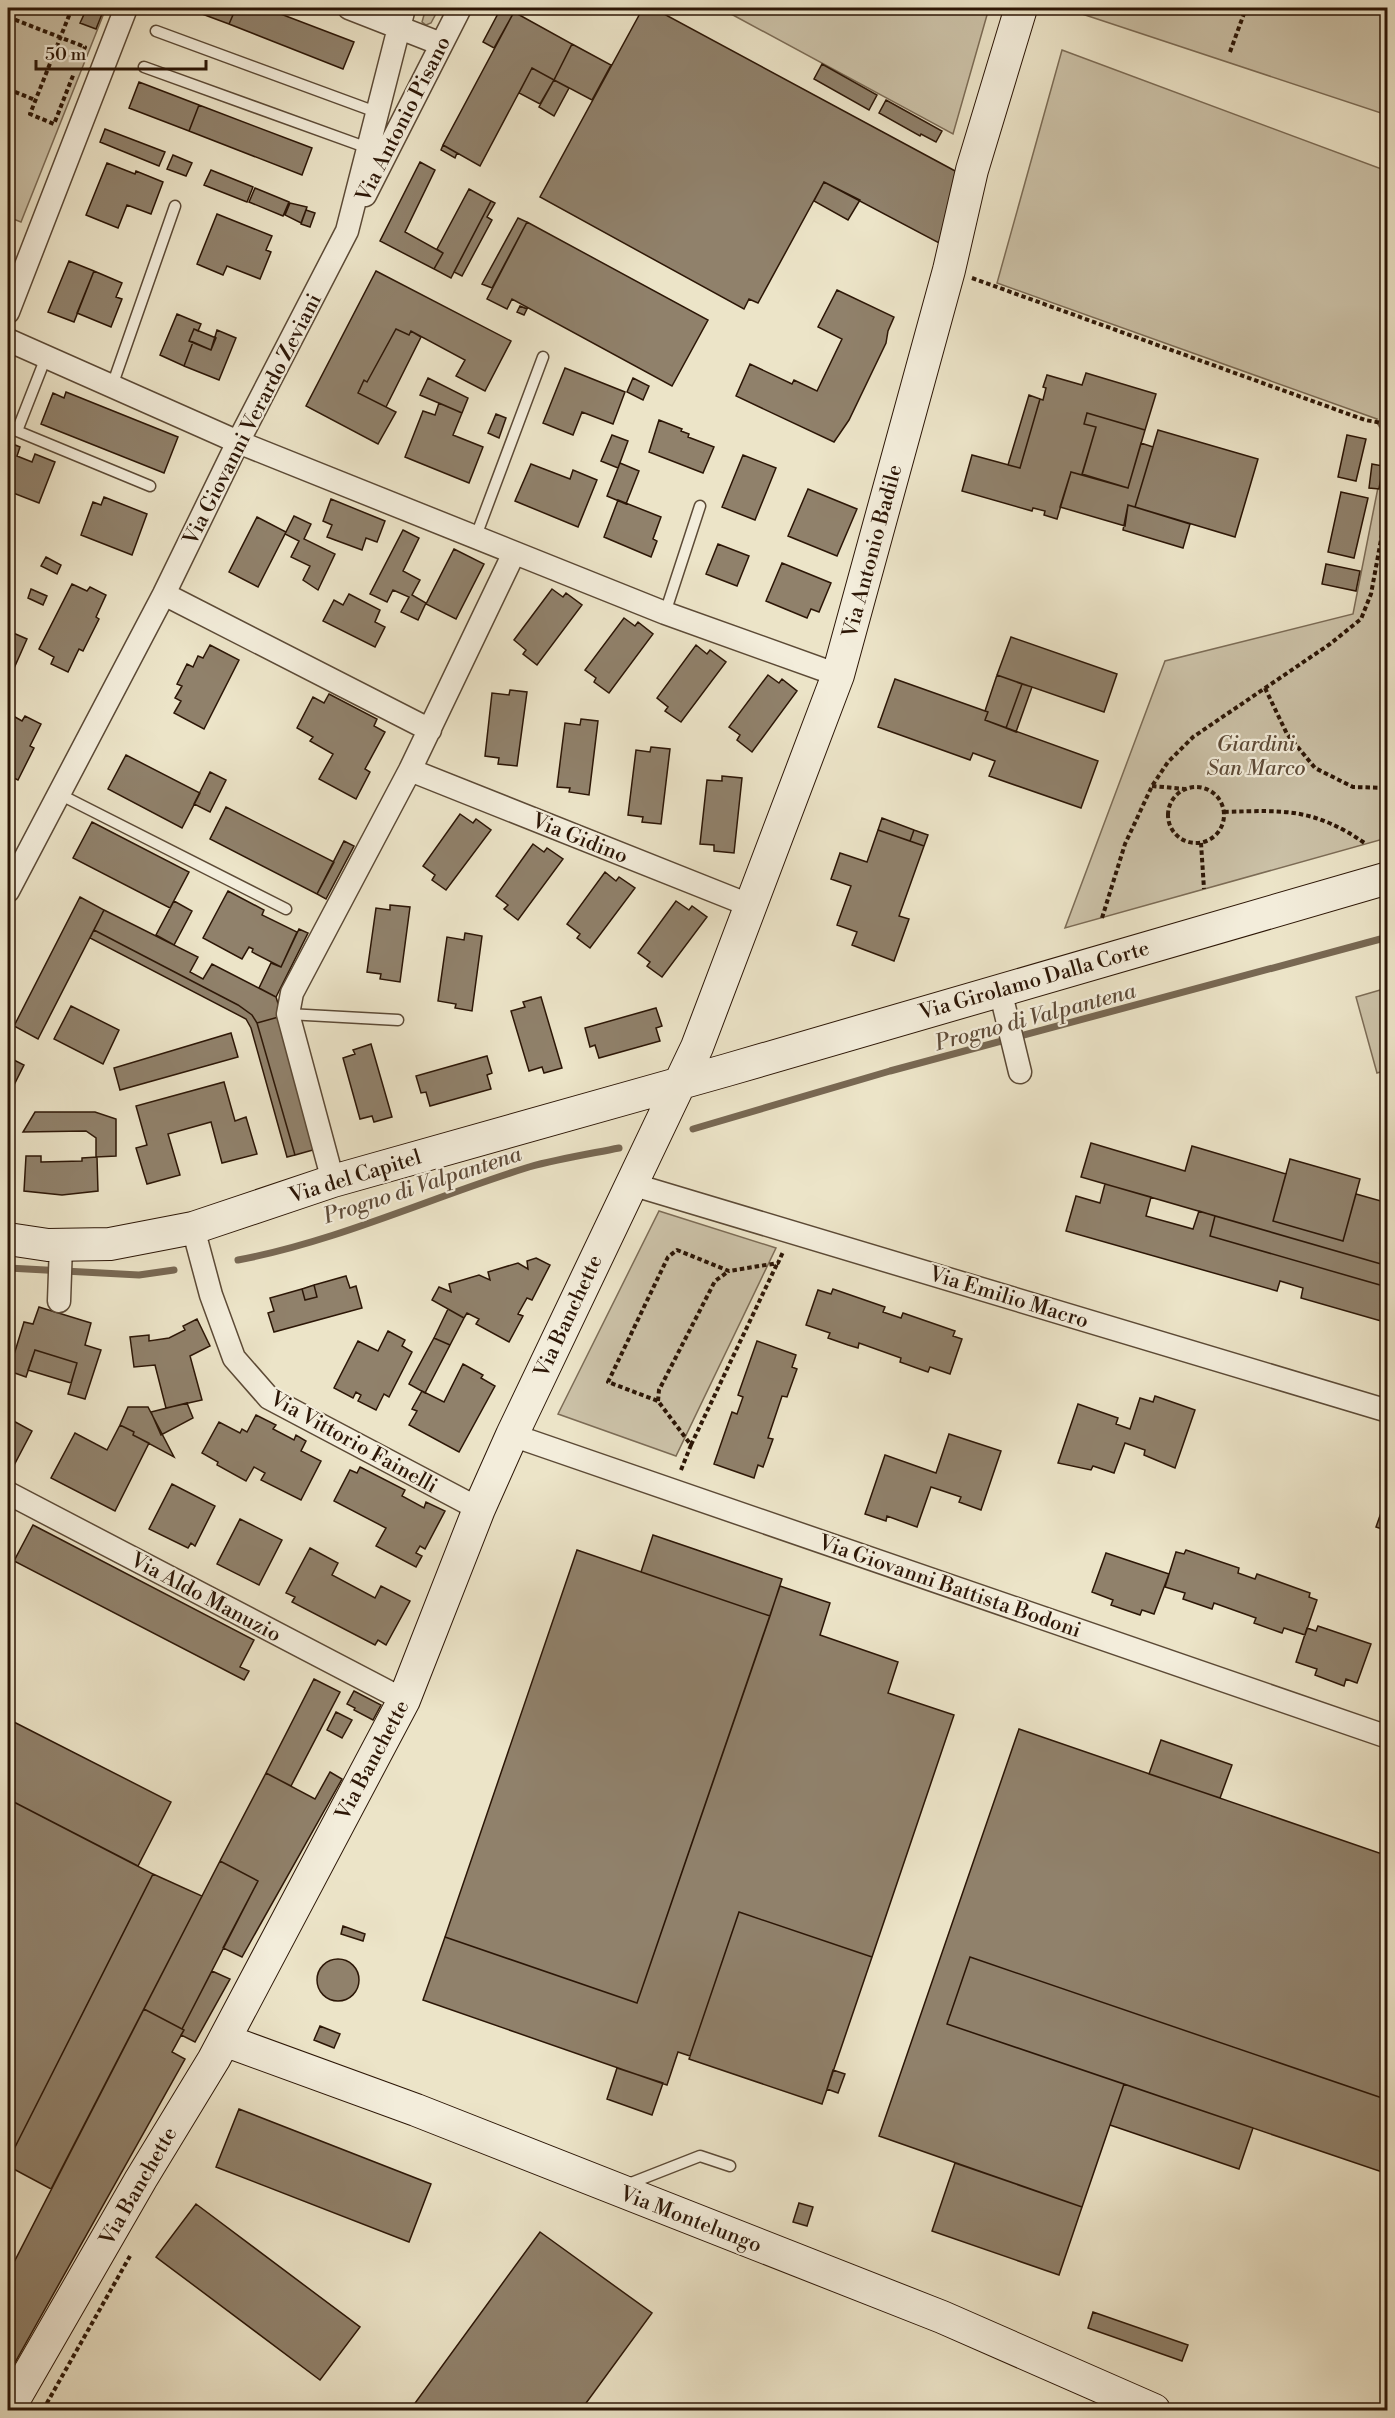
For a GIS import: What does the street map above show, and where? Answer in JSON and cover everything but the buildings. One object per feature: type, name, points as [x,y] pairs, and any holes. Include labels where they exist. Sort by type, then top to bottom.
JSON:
[{"type":"street","points":[[8,312],[126,8]]},
{"type":"street","points":[[349,8],[401,17],[441,44]]},
{"type":"street","name":"Via Antonio Pisano","points":[[347,231],[460,8]]},
{"type":"street","name":"Via Antonio Badile","points":[[681,1082],[697,1047],[838,675],[949,270],[972,170],[1021,8]]},
{"type":"street","name":"Via Giovanni Verardo Zeviani","points":[[8,891],[17,849],[59,794],[164,594],[238,442],[347,231],[401,17]]},
{"type":"street","points":[[8,340],[238,442],[665,613],[838,675]]},
{"type":"street","points":[[333,1181],[288,1014],[292,993],[410,770],[514,553]]},
{"type":"street","points":[[164,594],[430,730]]},
{"type":"street","name":"Via Gidino","points":[[410,770],[749,905]]},
{"type":"street","name":"Via Girolamo Dalla Corte","points":[[681,1082],[1388,878]]},
{"type":"street","points":[[1000,990],[1020,1072]]},
{"type":"street","name":"Via del Capitel","points":[[8,1239],[61,1256],[194,1228],[333,1181],[681,1082]]},
{"type":"street","name":"Via Banchette","points":[[8,2410],[224,2040],[404,1700],[479,1509],[512,1435],[681,1082]]},
{"type":"street","name":"Via Emilio Macro","points":[[631,1184],[1388,1410]]},
{"type":"street","name":"Via Vittorio Fainelli","points":[[194,1228],[211,1294],[234,1358],[246,1375],[269,1398],[479,1509]]},
{"type":"street","points":[[59,1301],[61,1256]]},
{"type":"street","name":"Via Giovanni Battista Bodoni","points":[[512,1435],[1388,1737]]},
{"type":"street","name":"Via Aldo Manuzio","points":[[8,1493],[404,1700]]},
{"type":"street","name":"Via Montelungo","points":[[224,2040],[416,2110],[942,2317],[1154,2410]]},
{"type":"lane","points":[[156,32],[376,112]]},
{"type":"lane","points":[[144,67],[368,148]]},
{"type":"lane","points":[[112,386],[174,206]]},
{"type":"lane","points":[[46,357],[17,431],[150,486]]},
{"type":"lane","points":[[476,536],[543,357]]},
{"type":"lane","points":[[665,613],[700,506]]},
{"type":"lane","points":[[59,794],[286,909]]},
{"type":"lane","points":[[288,1014],[398,1020]]},
{"type":"lane","points":[[614,2189],[700,2156],[730,2166]]},
{"type":"path","points":[[72,8],[30,114],[54,124],[75,71],[98,80]]},
{"type":"path","points":[[1230,52],[1246,8]]},
{"type":"path","points":[[8,17],[85,47],[81,55]]},
{"type":"path","points":[[8,89],[35,100]]},
{"type":"path","points":[[949,270],[1365,420],[1388,424]]},
{"type":"path","points":[[1102,918],[1125,844],[1152,786],[1168,762],[1192,737],[1330,644],[1361,619],[1371,594],[1387,504]]},
{"type":"path","points":[[1265,688],[1287,734],[1315,768],[1353,787],[1388,788]]},
{"type":"path","points":[[1152,786],[1186,789],[1195,787],[1213,792],[1219,799],[1224,812],[1222,826],[1210,840],[1201,843],[1183,840],[1176,835],[1168,818],[1172,801],[1186,789]]},
{"type":"path","points":[[1224,812],[1301,812],[1340,827],[1366,844]]},
{"type":"path","points":[[1201,843],[1204,889]]},
{"type":"path","points":[[673,1491],[691,1445],[792,1232]]},
{"type":"path","points":[[691,1445],[658,1401],[608,1382],[668,1257],[677,1250],[729,1270],[778,1263]]},
{"type":"path","points":[[658,1401],[659,1390],[715,1281],[729,1270]]},
{"type":"green space","points":[[8,8],[106,8],[21,222],[8,217]]},
{"type":"green space","points":[[426,8],[439,8],[431,23],[426,25],[422,22]]},
{"type":"green space","points":[[720,8],[989,8],[953,134]]},
{"type":"green space","points":[[1064,8],[1387,8],[1387,115]]},
{"type":"green space","points":[[1062,50],[1387,171],[1387,439],[1377,419],[997,283]]},
{"type":"green space","name":"Giardini San Marco","points":[[1387,442],[1387,838],[1065,928],[1165,661],[1353,614]]},
{"type":"green space","points":[[1387,988],[1387,1070],[1377,1073],[1356,997]]},
{"type":"green space","points":[[659,1211],[776,1248],[676,1456],[558,1414]]},
{"type":"waterway","name":"Progno di Valpantena","points":[[693,1129],[890,1071],[1388,937]]},
{"type":"waterway","name":"Progno di Valpantena","points":[[238,1260],[312,1242],[529,1167],[619,1148]]},
{"type":"waterway","name":"Progno di Valpantena","points":[[8,1268],[139,1275],[174,1270]]}]
